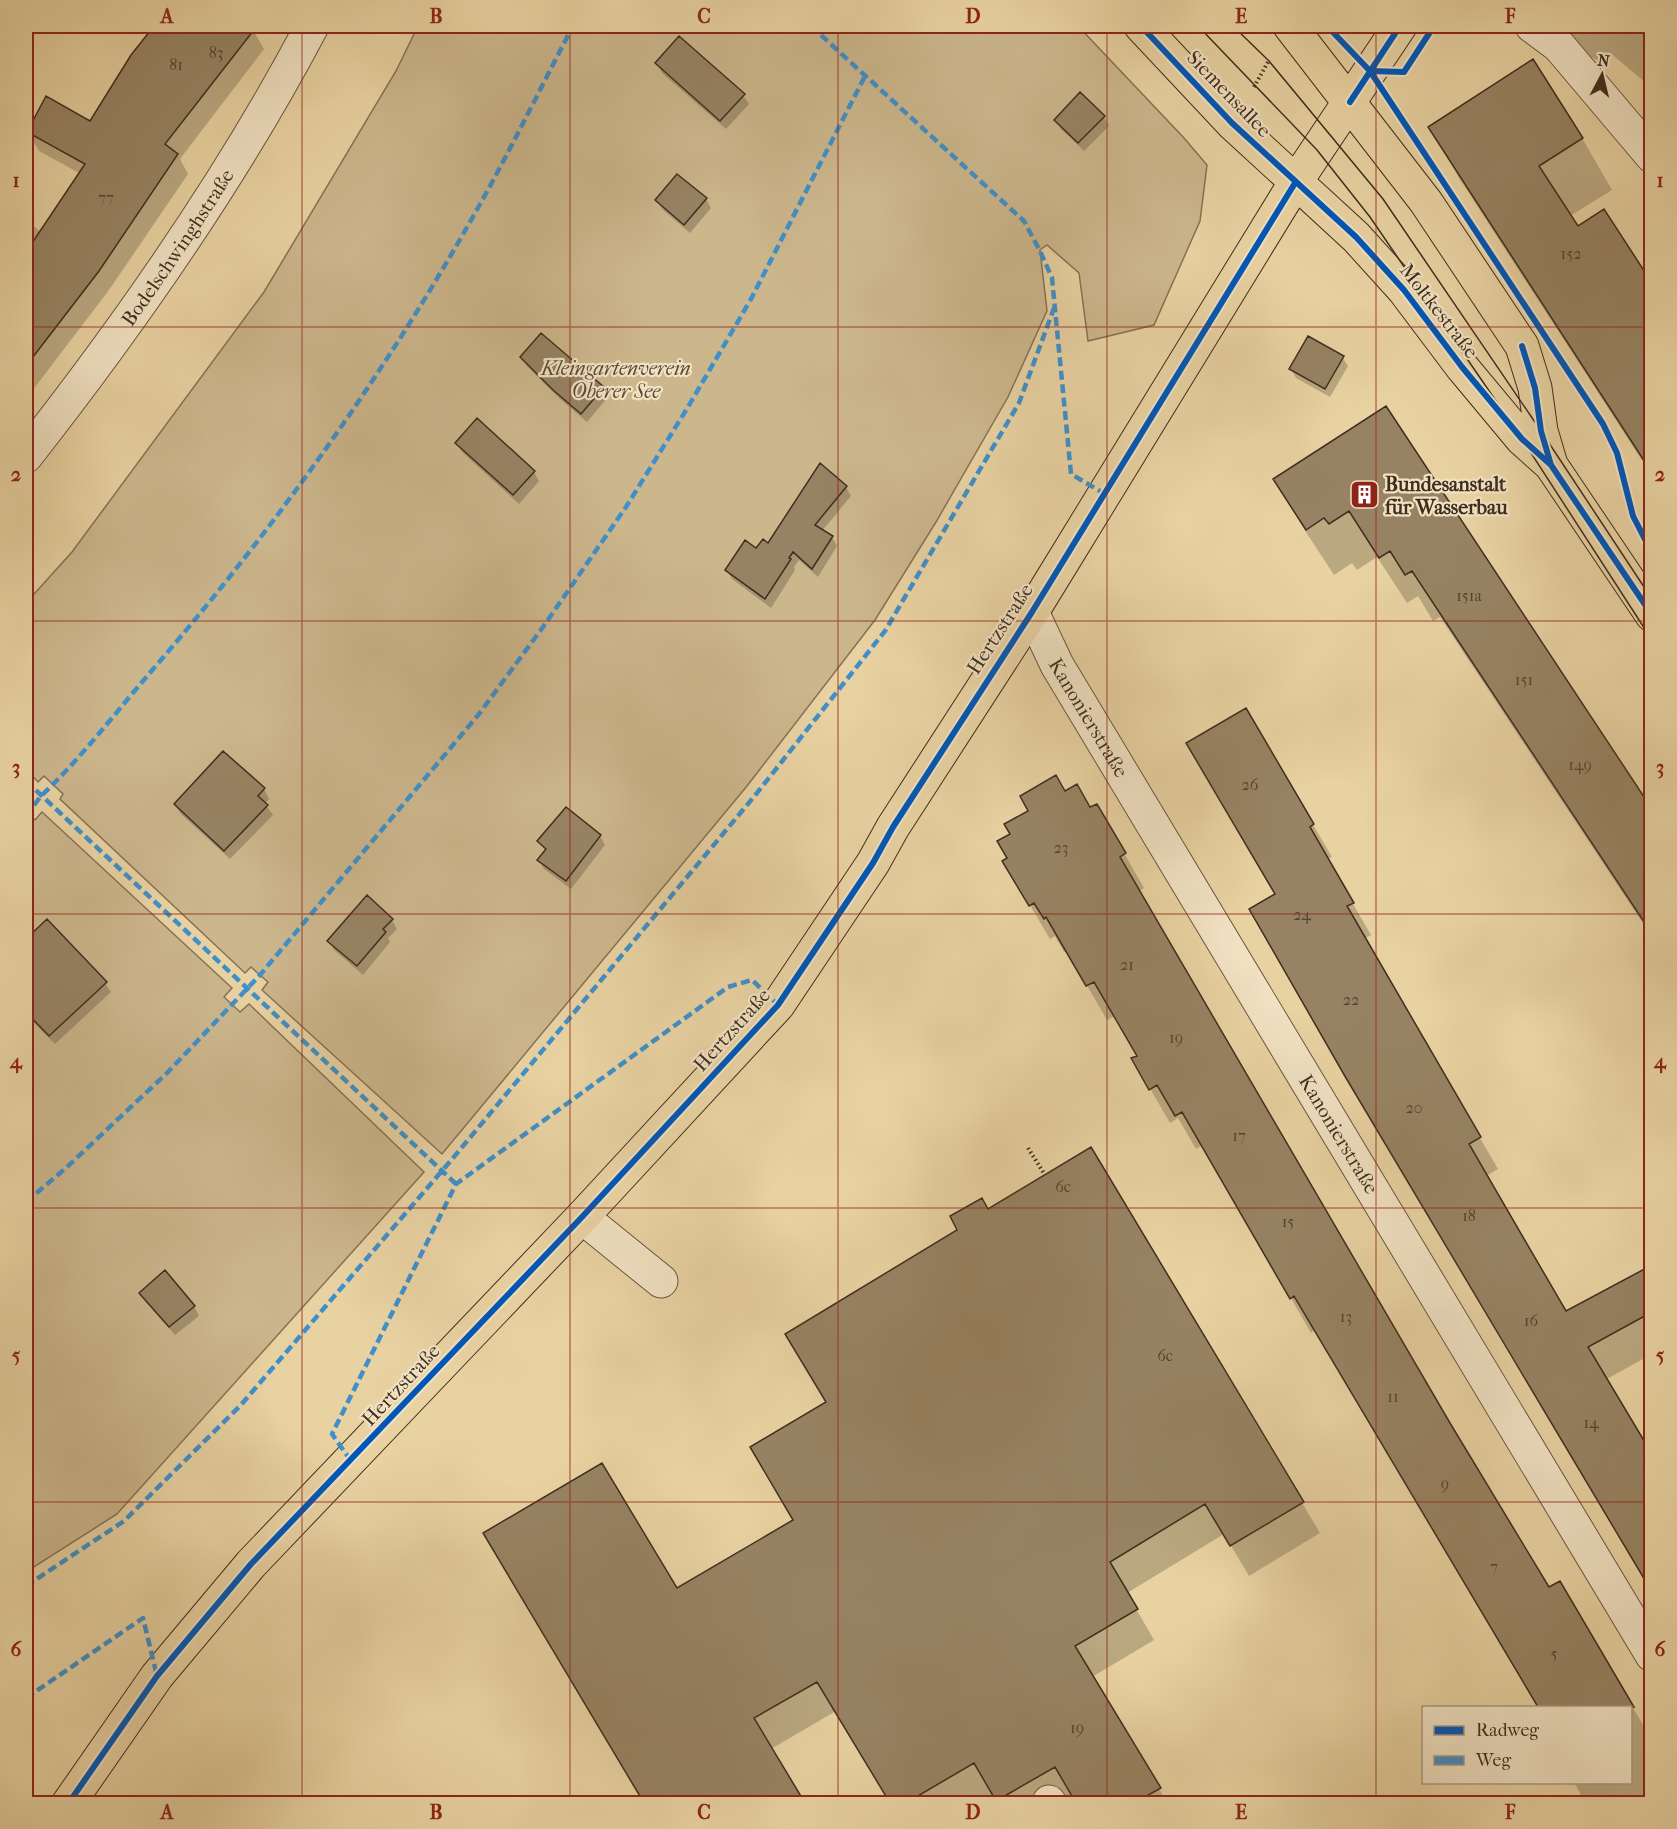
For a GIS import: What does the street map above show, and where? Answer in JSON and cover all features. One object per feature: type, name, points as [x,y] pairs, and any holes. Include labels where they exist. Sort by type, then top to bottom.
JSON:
[{"type":"main road","name":"Siemensallee","points":[[1141,26],[1232,123],[1295,183]]},
{"type":"main road","points":[[1290,26],[1350,102]]},
{"type":"main road","name":"Hertzstraße","points":[[68,1803],[158,1676],[251,1564],[582,1217],[778,1005],[873,863],[890,832],[1032,612],[1295,183],[1400,26]]},
{"type":"main road","name":"Moltkestraße","points":[[1350,102],[1426,202],[1522,346],[1535,388],[1541,431],[1551,465]]},
{"type":"main road","name":"Moltkestraße","points":[[1295,183],[1356,237],[1404,290],[1462,367],[1522,440],[1551,465],[1652,615]]},
{"type":"street","name":"Bodelschwinghstraße","points":[[26,456],[66,404],[191,227],[248,139],[312,26]]},
{"type":"street","points":[[1532,26],[1558,46],[1652,156]]},
{"type":"street","name":"Kanonierstraße","points":[[1032,612],[1057,664],[1652,1655]]},
{"type":"street","points":[[582,1217],[661,1281]]},
{"type":"path","points":[[1232,123],[1272,55]]},
{"type":"path","points":[[1028,1148],[1045,1175]]},
{"type":"green space","name":"Kleingartenverein Oberer See","points":[[418,26],[1078,26],[1207,165],[1200,221],[1154,325],[1088,341],[1079,273],[1047,245],[1040,250],[1047,311],[1008,397],[936,522],[875,620],[747,786],[442,1154],[262,990],[268,982],[251,967],[245,973],[60,799],[63,794],[44,776],[38,782],[26,769],[26,603],[72,552],[264,292],[396,71]]},
{"type":"green space","points":[[26,811],[35,820],[42,812],[232,988],[224,997],[240,1012],[249,1004],[424,1172],[117,1514],[26,1572]]},
{"type":"building","points":[[154,26],[257,26],[165,144],[178,154],[99,271],[26,366],[26,252],[85,164],[27,132],[46,96],[90,121],[131,55]]},
{"type":"building","points":[[679,36],[745,94],[720,121],[655,63]]},
{"type":"building","points":[[1533,59],[1583,138],[1539,166],[1578,226],[1604,209],[1652,283],[1652,473],[1428,127]]},
{"type":"building","points":[[1080,92],[1105,116],[1078,143],[1054,120]]},
{"type":"building","points":[[677,174],[707,198],[684,225],[655,200]]},
{"type":"building","points":[[541,333],[604,387],[581,414],[520,357]]},
{"type":"building","points":[[1308,336],[1344,356],[1325,389],[1289,369]]},
{"type":"building","points":[[1386,406],[1652,809],[1652,934],[1412,571],[1405,575],[1390,551],[1379,558],[1349,511],[1329,524],[1324,518],[1306,530],[1273,479]]},
{"type":"building","points":[[477,418],[535,471],[513,495],[455,443]]},
{"type":"building","points":[[820,463],[847,486],[815,525],[833,536],[812,569],[793,552],[789,558],[791,559],[765,599],[725,570],[745,540],[756,548],[763,539],[768,543]]},
{"type":"building","points":[[1246,708],[1314,824],[1310,827],[1354,903],[1347,906],[1481,1137],[1469,1144],[1566,1311],[1652,1265],[1652,1312],[1588,1347],[1652,1454],[1652,1592],[1346,1078],[1249,909],[1275,894],[1186,743]]},
{"type":"building","points":[[223,751],[265,788],[258,796],[268,805],[224,851],[174,804]]},
{"type":"building","points":[[1056,775],[1065,791],[1077,784],[1090,807],[1097,804],[1126,853],[1120,857],[1450,1423],[1549,1587],[1560,1581],[1634,1707],[1537,1706],[1294,1296],[1290,1299],[1182,1112],[1175,1116],[1157,1085],[1149,1090],[1131,1058],[1137,1056],[1094,982],[1086,986],[1046,917],[1044,919],[1034,903],[1029,906],[1002,861],[1007,858],[997,841],[1010,834],[1004,824],[1028,811],[1020,796]]},
{"type":"building","points":[[566,807],[601,835],[566,881],[537,860],[546,849],[537,841]]},
{"type":"building","points":[[367,895],[393,919],[383,929],[386,932],[357,966],[327,941]]},
{"type":"building","points":[[47,919],[107,982],[49,1036],[26,1012],[26,939]]},
{"type":"building","points":[[1091,1147],[1304,1502],[1230,1546],[1205,1504],[1110,1562],[1138,1609],[1075,1646],[1161,1788],[1134,1803],[1076,1803],[1055,1767],[996,1801],[974,1763],[906,1803],[890,1803],[817,1682],[754,1718],[805,1803],[644,1803],[483,1533],[602,1463],[677,1588],[793,1520],[750,1447],[826,1402],[785,1334],[957,1230],[950,1216],[982,1198],[988,1209]]},
{"type":"building","points":[[165,1270],[195,1306],[169,1327],[139,1293]]},
{"type":"tram line","points":[[1198,26],[1317,150],[1370,217],[1522,439],[1652,640]]},
{"type":"tram line","points":[[1233,26],[1269,61],[1383,199],[1652,599]]},
{"type":"marked path","points":[[26,816],[41,796],[83,752],[239,564],[283,507],[366,390],[406,329],[491,184],[573,26]]},
{"type":"marked path","points":[[811,26],[1024,221],[1052,278],[1071,474],[1105,494]]},
{"type":"marked path","points":[[26,1202],[67,1167],[167,1073],[260,975],[479,714],[543,627],[626,507],[688,407],[751,299],[865,76]]},
{"type":"marked path","points":[[26,1586],[124,1521],[240,1406],[453,1158],[757,793],[885,631],[1019,403],[1054,308]]},
{"type":"marked path","points":[[26,781],[456,1184]]},
{"type":"marked path","points":[[351,1461],[332,1434],[456,1184],[728,987],[752,980],[778,1005]]},
{"type":"marked path","points":[[26,1698],[143,1618],[157,1676]]},
{"type":"cycle path","points":[[1141,26],[1232,123],[1356,237],[1404,290],[1462,367],[1522,439],[1551,465],[1652,615]]},
{"type":"cycle path","points":[[1327,26],[1370,71],[1603,424],[1617,453],[1633,516],[1652,553]]},
{"type":"cycle path","points":[[1350,102],[1400,26]]},
{"type":"cycle path","points":[[1370,71],[1404,72],[1434,26]]},
{"type":"cycle path","points":[[68,1804],[157,1676],[251,1564],[582,1217],[778,1005],[873,863],[893,827],[1032,612],[1295,183]]},
{"type":"cycle path","points":[[1522,346],[1535,388],[1541,431],[1551,465]]},
{"type":"place","name":"Bundesanstalt für Wasserbau","points":[[1364,495]]}]
